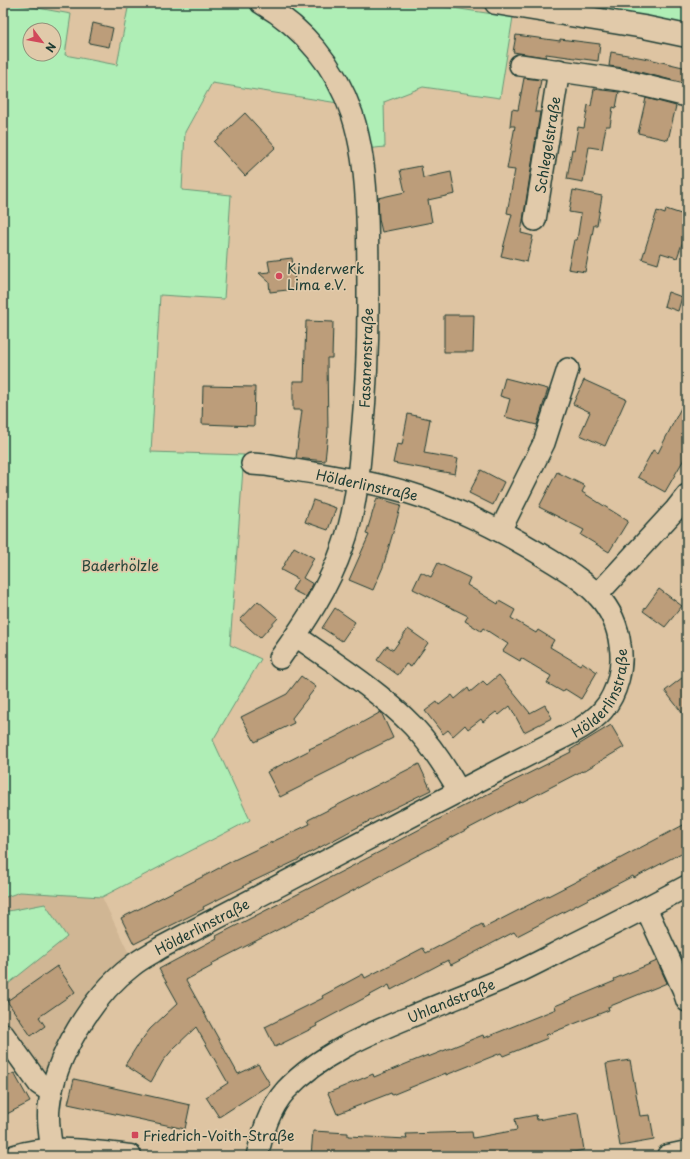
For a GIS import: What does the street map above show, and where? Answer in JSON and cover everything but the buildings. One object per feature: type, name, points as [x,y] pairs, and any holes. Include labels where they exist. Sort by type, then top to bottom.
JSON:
[{"type":"main road","points":[[496,3],[644,27],[687,36]]},
{"type":"main road","points":[[15,1156],[33,1151],[52,1150],[87,1151],[130,1156]]},
{"type":"main road","points":[[668,1156],[687,1152]]},
{"type":"street","name":"Fasanenstraße","points":[[261,3],[290,23],[306,38],[321,55],[342,90],[352,114],[358,135],[365,178],[368,245],[366,386],[356,502],[343,547],[324,590],[296,636],[280,658]]},
{"type":"street","points":[[520,65],[621,80],[687,96]]},
{"type":"street","name":"Schlegelstraße","points":[[535,220],[559,70]]},
{"type":"street","points":[[500,531],[544,443],[568,369]]},
{"type":"street","name":"Hölderlinstraße","points":[[52,1150],[48,1119],[49,1108],[52,1089],[61,1063],[73,1036],[80,1025],[110,986],[131,966],[160,948],[584,727],[605,708],[609,702],[618,678],[621,665],[619,638],[612,617],[604,603],[597,595],[561,567],[500,531],[460,512],[404,491],[359,480],[252,464]]},
{"type":"street","points":[[597,595],[687,495]]},
{"type":"street","points":[[296,636],[384,699],[408,721],[439,758],[459,791]]},
{"type":"street","name":"Uhlandstraße","points":[[257,1156],[270,1112],[277,1101],[296,1081],[332,1054],[369,1034],[515,973],[687,886]]},
{"type":"street","points":[[646,908],[687,1001]]},
{"type":"street","points":[[3,1034],[39,1084],[45,1088],[52,1089]]},
{"type":"shaded area","points":[[20,892],[102,897],[129,954],[103,975],[82,1001],[73,1014],[45,1071],[33,1058],[3,1016],[3,898]]},
{"type":"green space","name":"Baderhölzle","points":[[3,3],[71,14],[65,55],[117,65],[129,3],[248,3],[266,13],[310,55],[338,103],[212,83],[185,132],[182,190],[231,195],[224,299],[160,295],[151,452],[244,455],[230,645],[261,659],[213,740],[250,820],[102,897],[20,892],[3,898]]},
{"type":"green space","points":[[270,3],[420,3],[513,17],[500,98],[423,87],[384,102],[385,147],[365,149],[355,112]]},
{"type":"green space","points":[[569,3],[687,3],[687,26],[653,18]]},
{"type":"green space","points":[[45,904],[67,937],[3,988],[3,912]]},
{"type":"place","name":"Kinderwerk Lima e.V.","points":[[279,276]]},
{"type":"place","name":"Friedrich-Voith-Straße","points":[[135,1135]]}]
